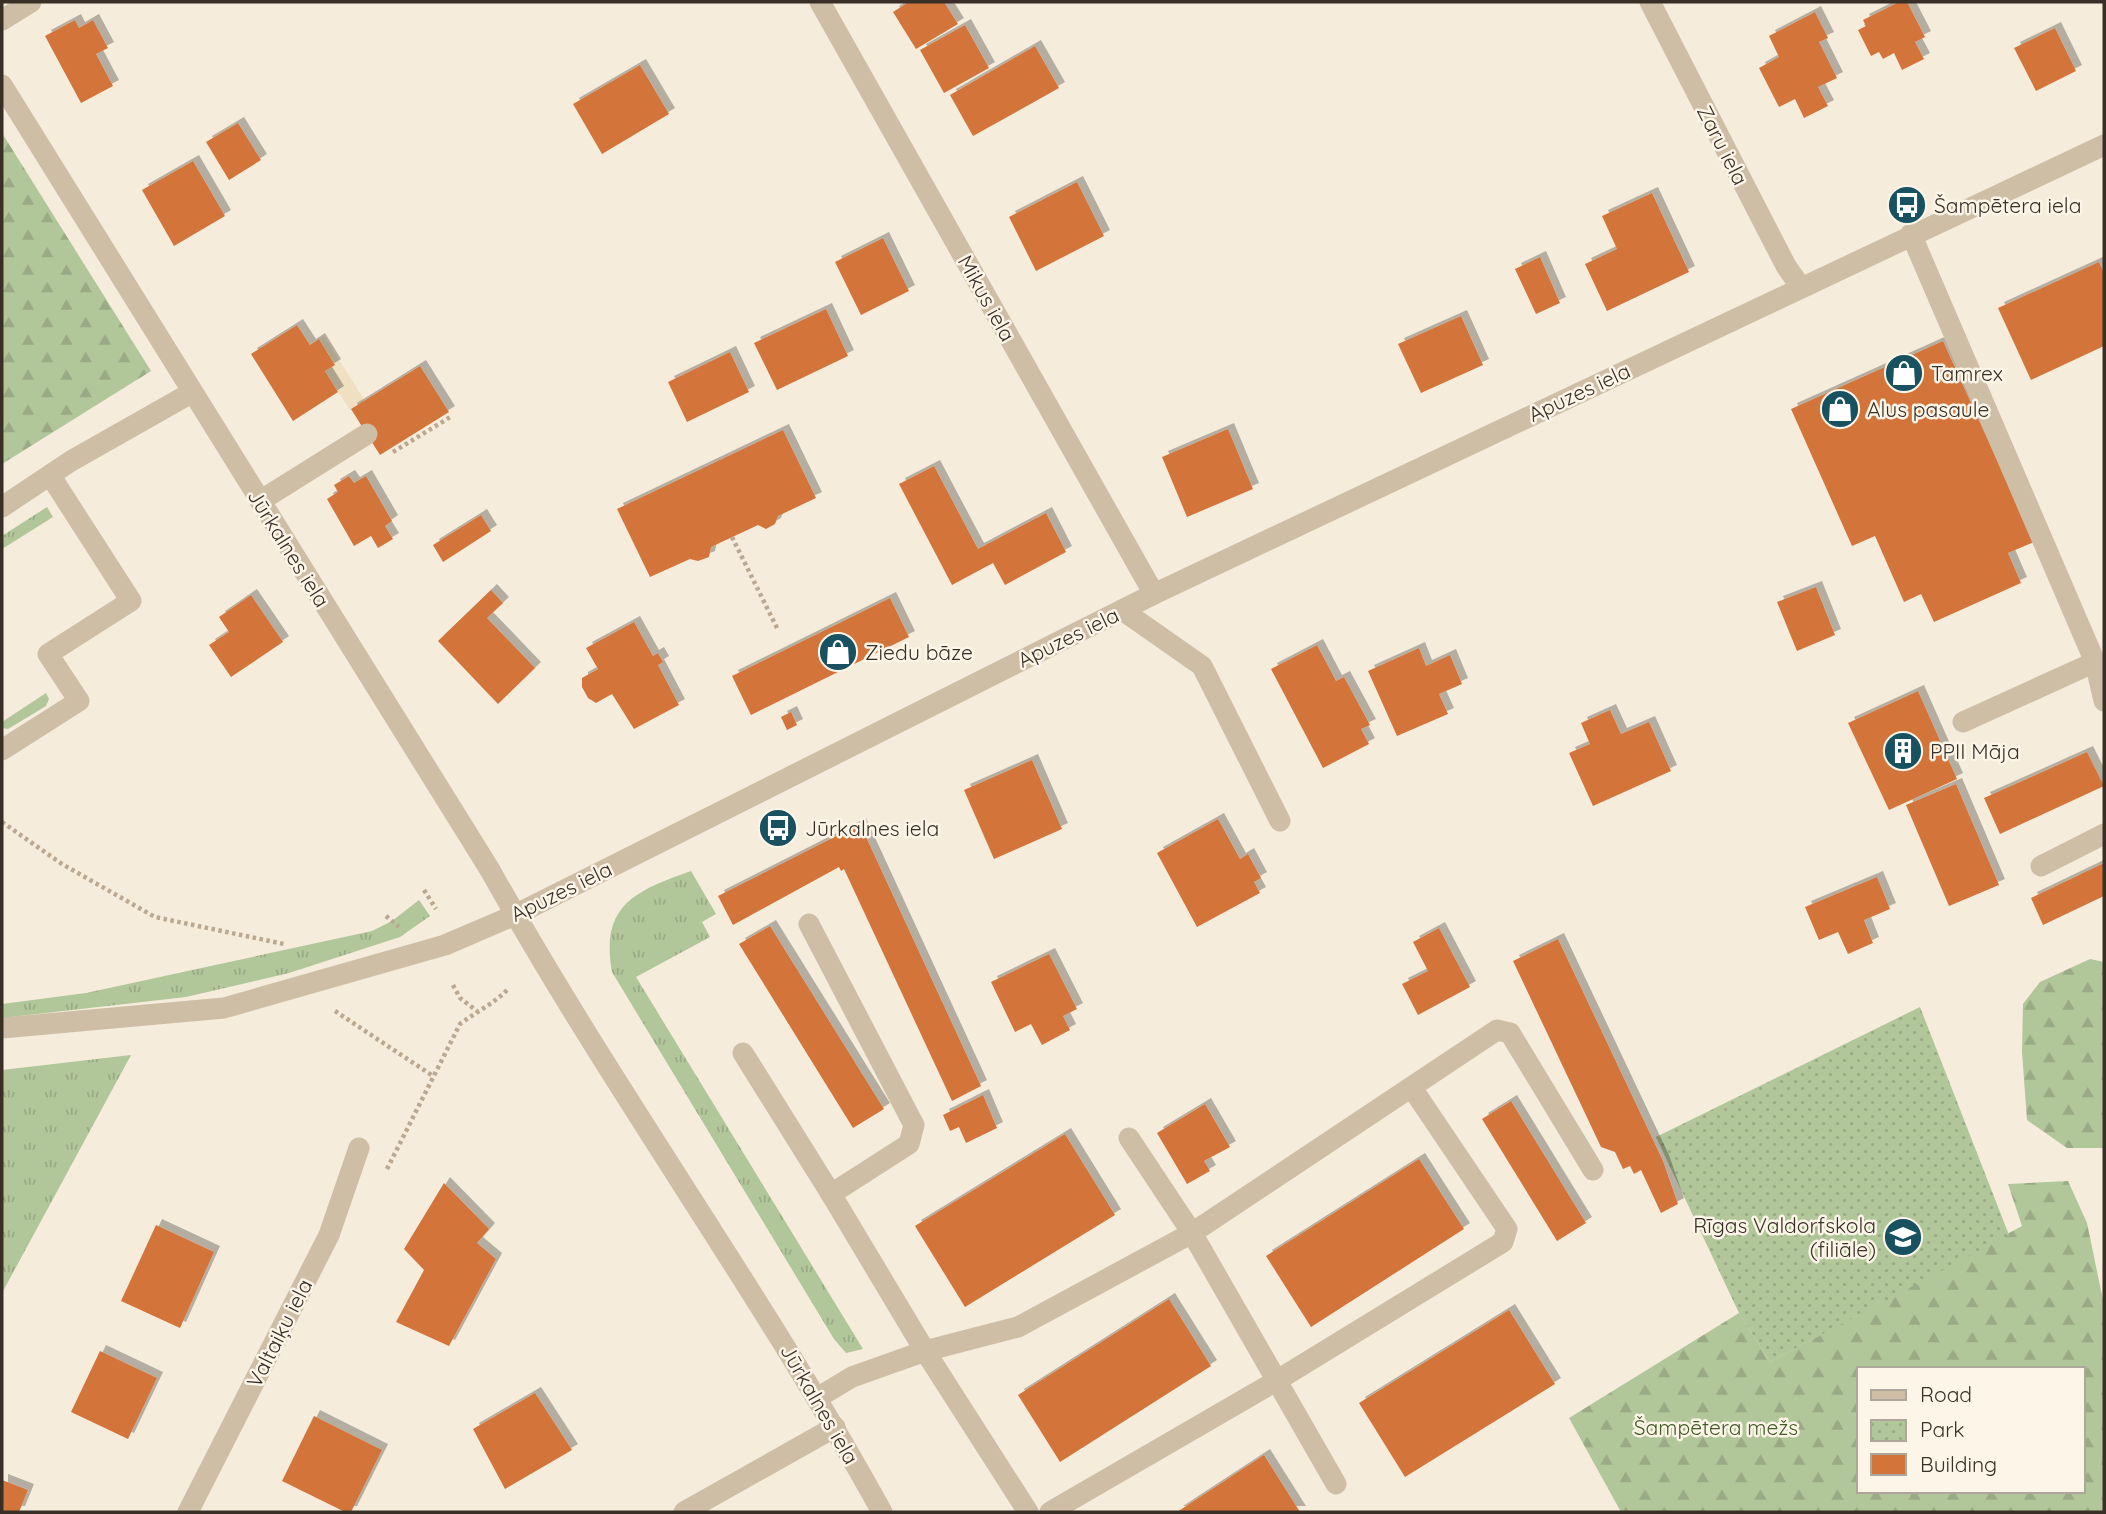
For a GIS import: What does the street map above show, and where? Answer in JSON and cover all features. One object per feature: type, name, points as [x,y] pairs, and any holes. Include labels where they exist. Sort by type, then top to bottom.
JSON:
[{"type":"street","points":[[2,20],[30,2]]},
{"type":"street","name":"Mikus iela","points":[[820,2],[1154,594]]},
{"type":"street","name":"Zaru iela","points":[[1650,2],[1800,286]]},
{"type":"street","name":"Jūrkalnes iela","points":[[2,85],[835,1427],[882,1512]]},
{"type":"street","name":"Apuzes iela","points":[[2,1028],[225,1008],[445,945],[515,915],[1154,594],[1800,286],[2104,145]]},
{"type":"street","points":[[1912,234],[2095,662],[2104,701]]},
{"type":"street","points":[[2,507],[50,475],[191,393]]},
{"type":"street","points":[[260,501],[368,434]]},
{"type":"street","points":[[2,750],[79,701],[48,654],[131,601],[50,475]]},
{"type":"street","points":[[1122,610],[1202,666],[1280,821]]},
{"type":"street","points":[[1963,722],[2095,662]]},
{"type":"street","points":[[2041,866],[2104,834]]},
{"type":"street","points":[[809,924],[914,1125],[909,1144],[831,1194]]},
{"type":"street","points":[[817,1398],[852,1377],[925,1351],[1018,1326],[1192,1233],[1497,1030],[1510,1032],[1593,1170]]},
{"type":"street","points":[[743,1053],[925,1351],[1028,1512]]},
{"type":"street","points":[[1050,1512],[1276,1381],[1503,1242],[1507,1229],[1412,1088]]},
{"type":"street","points":[[1129,1138],[1192,1233],[1336,1484]]},
{"type":"street","name":"Valtaiķu iela","points":[[188,1512],[329,1235],[359,1148]]},
{"type":"street","points":[[695,1509],[835,1427]]},
{"type":"path","points":[[732,537],[777,628]]},
{"type":"path","points":[[2,822],[62,864],[155,917],[284,944]]},
{"type":"path","points":[[424,890],[436,909]]},
{"type":"path","points":[[453,985],[460,998],[477,1011]]},
{"type":"path","points":[[386,1170],[460,1024],[477,1011],[492,1005],[509,988]]},
{"type":"path","points":[[335,1011],[433,1076]]},
{"type":"green space","points":[[2,133],[151,371],[2,464]]},
{"type":"green space","points":[[47,507],[53,517],[2,549],[2,536]]},
{"type":"green space","points":[[46,693],[49,699],[46,706],[8,729],[2,728],[2,722]]},
{"type":"green space","points":[[691,871],[716,914],[702,922],[710,937],[636,977],[863,1349],[846,1353],[834,1339],[612,972],[611,931],[626,904],[653,886]]},
{"type":"green space","points":[[419,900],[430,916],[400,937],[289,973],[186,997],[2,1018],[2,1004],[86,993],[372,931],[392,921]]},
{"type":"green space","points":[[2090,959],[2104,962],[2104,1148],[2067,1148],[2027,1120],[2022,1052],[2023,1004],[2040,982]]},
{"type":"green space","points":[[1920,1007],[2009,1235],[1770,1362],[1739,1313],[1656,1137]]},
{"type":"green space","points":[[131,1055],[2,1293],[2,1070]]},
{"type":"green space","name":"Šampētera mežs","points":[[2068,1181],[2087,1223],[2104,1305],[2104,1512],[1621,1512],[1569,1418],[1739,1313],[1770,1362],[2022,1226],[2008,1184]]},
{"type":"shaded area","points":[[324,336],[365,401],[350,410],[325,371],[335,364],[319,339]]},
{"type":"building","points":[[909,2],[944,2],[958,24],[916,49],[893,12]]},
{"type":"building","points":[[1899,2],[1907,2],[1925,37],[1915,42],[1924,59],[1902,70],[1894,53],[1883,59],[1879,52],[1871,56],[1858,30],[1866,26],[1863,20]]},
{"type":"building","points":[[1815,12],[1828,38],[1819,42],[1837,78],[1818,87],[1828,106],[1804,118],[1795,99],[1779,107],[1759,68],[1779,57],[1769,36]]},
{"type":"building","points":[[75,20],[79,28],[93,20],[108,48],[96,54],[113,86],[81,103],[45,36]]},
{"type":"building","points":[[965,25],[989,68],[944,93],[920,50]]},
{"type":"building","points":[[2055,28],[2076,71],[2036,91],[2014,48]]},
{"type":"building","points":[[1035,46],[1059,88],[973,136],[950,95]]},
{"type":"building","points":[[640,65],[669,114],[602,154],[573,104]]},
{"type":"building","points":[[238,123],[261,160],[229,180],[206,142]]},
{"type":"building","points":[[193,161],[225,216],[174,246],[142,190]]},
{"type":"building","points":[[1077,182],[1104,236],[1036,271],[1009,217]]},
{"type":"building","points":[[1652,193],[1689,272],[1607,311],[1585,264],[1617,249],[1602,216]]},
{"type":"building","points":[[883,238],[909,291],[861,315],[835,262]]},
{"type":"building","points":[[1540,257],[1560,303],[1536,314],[1515,269]]},
{"type":"building","points":[[2099,262],[2104,273],[2104,346],[2031,380],[1998,308]]},
{"type":"building","points":[[826,309],[848,356],[777,390],[754,343]]},
{"type":"building","points":[[1461,316],[1483,365],[1421,393],[1398,344]]},
{"type":"building","points":[[297,325],[310,345],[319,339],[335,365],[325,371],[338,392],[293,421],[251,354]]},
{"type":"building","points":[[1943,341],[2034,542],[2008,553],[2021,583],[1934,622],[1921,594],[1904,602],[1875,536],[1852,546],[1791,409]]},
{"type":"building","points":[[730,352],[749,392],[687,422],[668,382]]},
{"type":"building","points":[[420,366],[449,412],[380,455],[351,409]]},
{"type":"building","points":[[1228,429],[1253,489],[1187,517],[1162,457]]},
{"type":"building","points":[[783,430],[816,498],[778,516],[775,524],[766,529],[758,525],[711,547],[709,557],[698,561],[690,559],[650,577],[617,509]]},
{"type":"building","points":[[934,466],[978,549],[1046,513],[1066,552],[1005,585],[993,563],[952,585],[899,484]]},
{"type":"building","points":[[349,476],[354,483],[366,476],[392,521],[385,526],[393,539],[378,548],[371,536],[354,546],[327,499],[338,492],[334,485]]},
{"type":"building","points":[[481,515],[491,531],[443,562],[433,545]]},
{"type":"building","points":[[1816,587],[1835,635],[1797,651],[1777,602]]},
{"type":"building","points":[[491,590],[503,603],[487,618],[535,668],[498,704],[438,641]]},
{"type":"building","points":[[251,595],[283,642],[231,677],[209,645],[229,632],[219,617]]},
{"type":"building","points":[[890,598],[909,637],[751,715],[732,676]]},
{"type":"building","points":[[634,622],[653,656],[658,653],[663,662],[658,665],[679,705],[634,729],[612,694],[596,703],[588,698],[582,687],[582,678],[598,669],[586,648]]},
{"type":"building","points":[[1317,645],[1336,681],[1344,677],[1370,725],[1361,729],[1369,744],[1323,768],[1271,669]]},
{"type":"building","points":[[1419,648],[1426,666],[1450,655],[1462,684],[1439,694],[1448,714],[1397,736],[1368,671]]},
{"type":"building","name":"PPII Māja","points":[[1918,691],[1957,779],[1889,810],[1848,723]]},
{"type":"building","points":[[1610,710],[1621,734],[1649,722],[1671,771],[1593,806],[1569,753],[1590,744],[1581,723]]},
{"type":"building","points":[[791,712],[797,725],[787,730],[781,717]]},
{"type":"building","points":[[2087,752],[2104,786],[2000,834],[1984,798]]},
{"type":"building","points":[[1032,760],[1062,829],[994,859],[964,790]]},
{"type":"building","points":[[1956,784],[1999,885],[1949,906],[1906,805]]},
{"type":"building","points":[[1218,819],[1240,859],[1248,854],[1261,878],[1254,882],[1260,893],[1197,927],[1157,853]]},
{"type":"building","points":[[860,824],[981,1086],[952,1101],[844,869],[841,871],[839,867],[733,925],[718,896]]},
{"type":"building","points":[[2104,863],[2104,896],[2043,925],[2031,898]]},
{"type":"building","points":[[1877,877],[1890,909],[1864,920],[1873,943],[1848,954],[1838,932],[1819,940],[1805,907]]},
{"type":"building","points":[[770,926],[884,1109],[853,1128],[739,944]]},
{"type":"building","points":[[1439,928],[1470,987],[1418,1015],[1402,984],[1428,971],[1413,942]]},
{"type":"building","points":[[1558,939],[1663,1161],[1678,1204],[1661,1213],[1641,1170],[1634,1174],[1630,1166],[1623,1169],[1615,1152],[1601,1147],[1513,961]]},
{"type":"building","points":[[1049,954],[1077,1009],[1063,1016],[1070,1030],[1042,1045],[1031,1024],[1015,1032],[991,982]]},
{"type":"building","points":[[983,1095],[997,1128],[966,1143],[959,1127],[950,1131],[943,1115]]},
{"type":"building","points":[[1511,1101],[1586,1223],[1557,1241],[1482,1119]]},
{"type":"building","points":[[1205,1104],[1230,1147],[1204,1161],[1210,1171],[1187,1184],[1157,1133]]},
{"type":"building","points":[[1065,1134],[1115,1215],[965,1307],[915,1226]]},
{"type":"building","points":[[1419,1159],[1464,1229],[1311,1327],[1266,1256]]},
{"type":"building","points":[[444,1183],[489,1229],[477,1243],[496,1259],[449,1346],[396,1322],[424,1270],[404,1249]]},
{"type":"building","points":[[156,1225],[214,1252],[180,1328],[121,1301]]},
{"type":"building","points":[[1169,1299],[1211,1366],[1060,1462],[1018,1395]]},
{"type":"building","points":[[1509,1310],[1555,1384],[1405,1477],[1359,1403]]},
{"type":"building","points":[[100,1351],[157,1378],[128,1439],[71,1412]]},
{"type":"building","points":[[535,1393],[572,1450],[505,1489],[473,1429]]},
{"type":"building","points":[[314,1416],[382,1450],[351,1512],[345,1512],[282,1481]]},
{"type":"building","points":[[1264,1455],[1300,1512],[1177,1512]]},
{"type":"building","points":[[2,1480],[28,1490],[19,1512],[2,1512]]},
{"type":"place","name":"Šampētera iela","points":[[1907,205]]},
{"type":"place","name":"Tamrex","points":[[1904,373]]},
{"type":"place","name":"Alus pasaule","points":[[1840,409]]},
{"type":"place","name":"Ziedu bāze","points":[[838,652]]},
{"type":"place","name":"PPII Māja","points":[[1903,751]]},
{"type":"place","name":"Jūrkalnes iela","points":[[778,828]]},
{"type":"place","name":"Rīgas Valdorfskola (filiāle)","points":[[1903,1237]]}]
